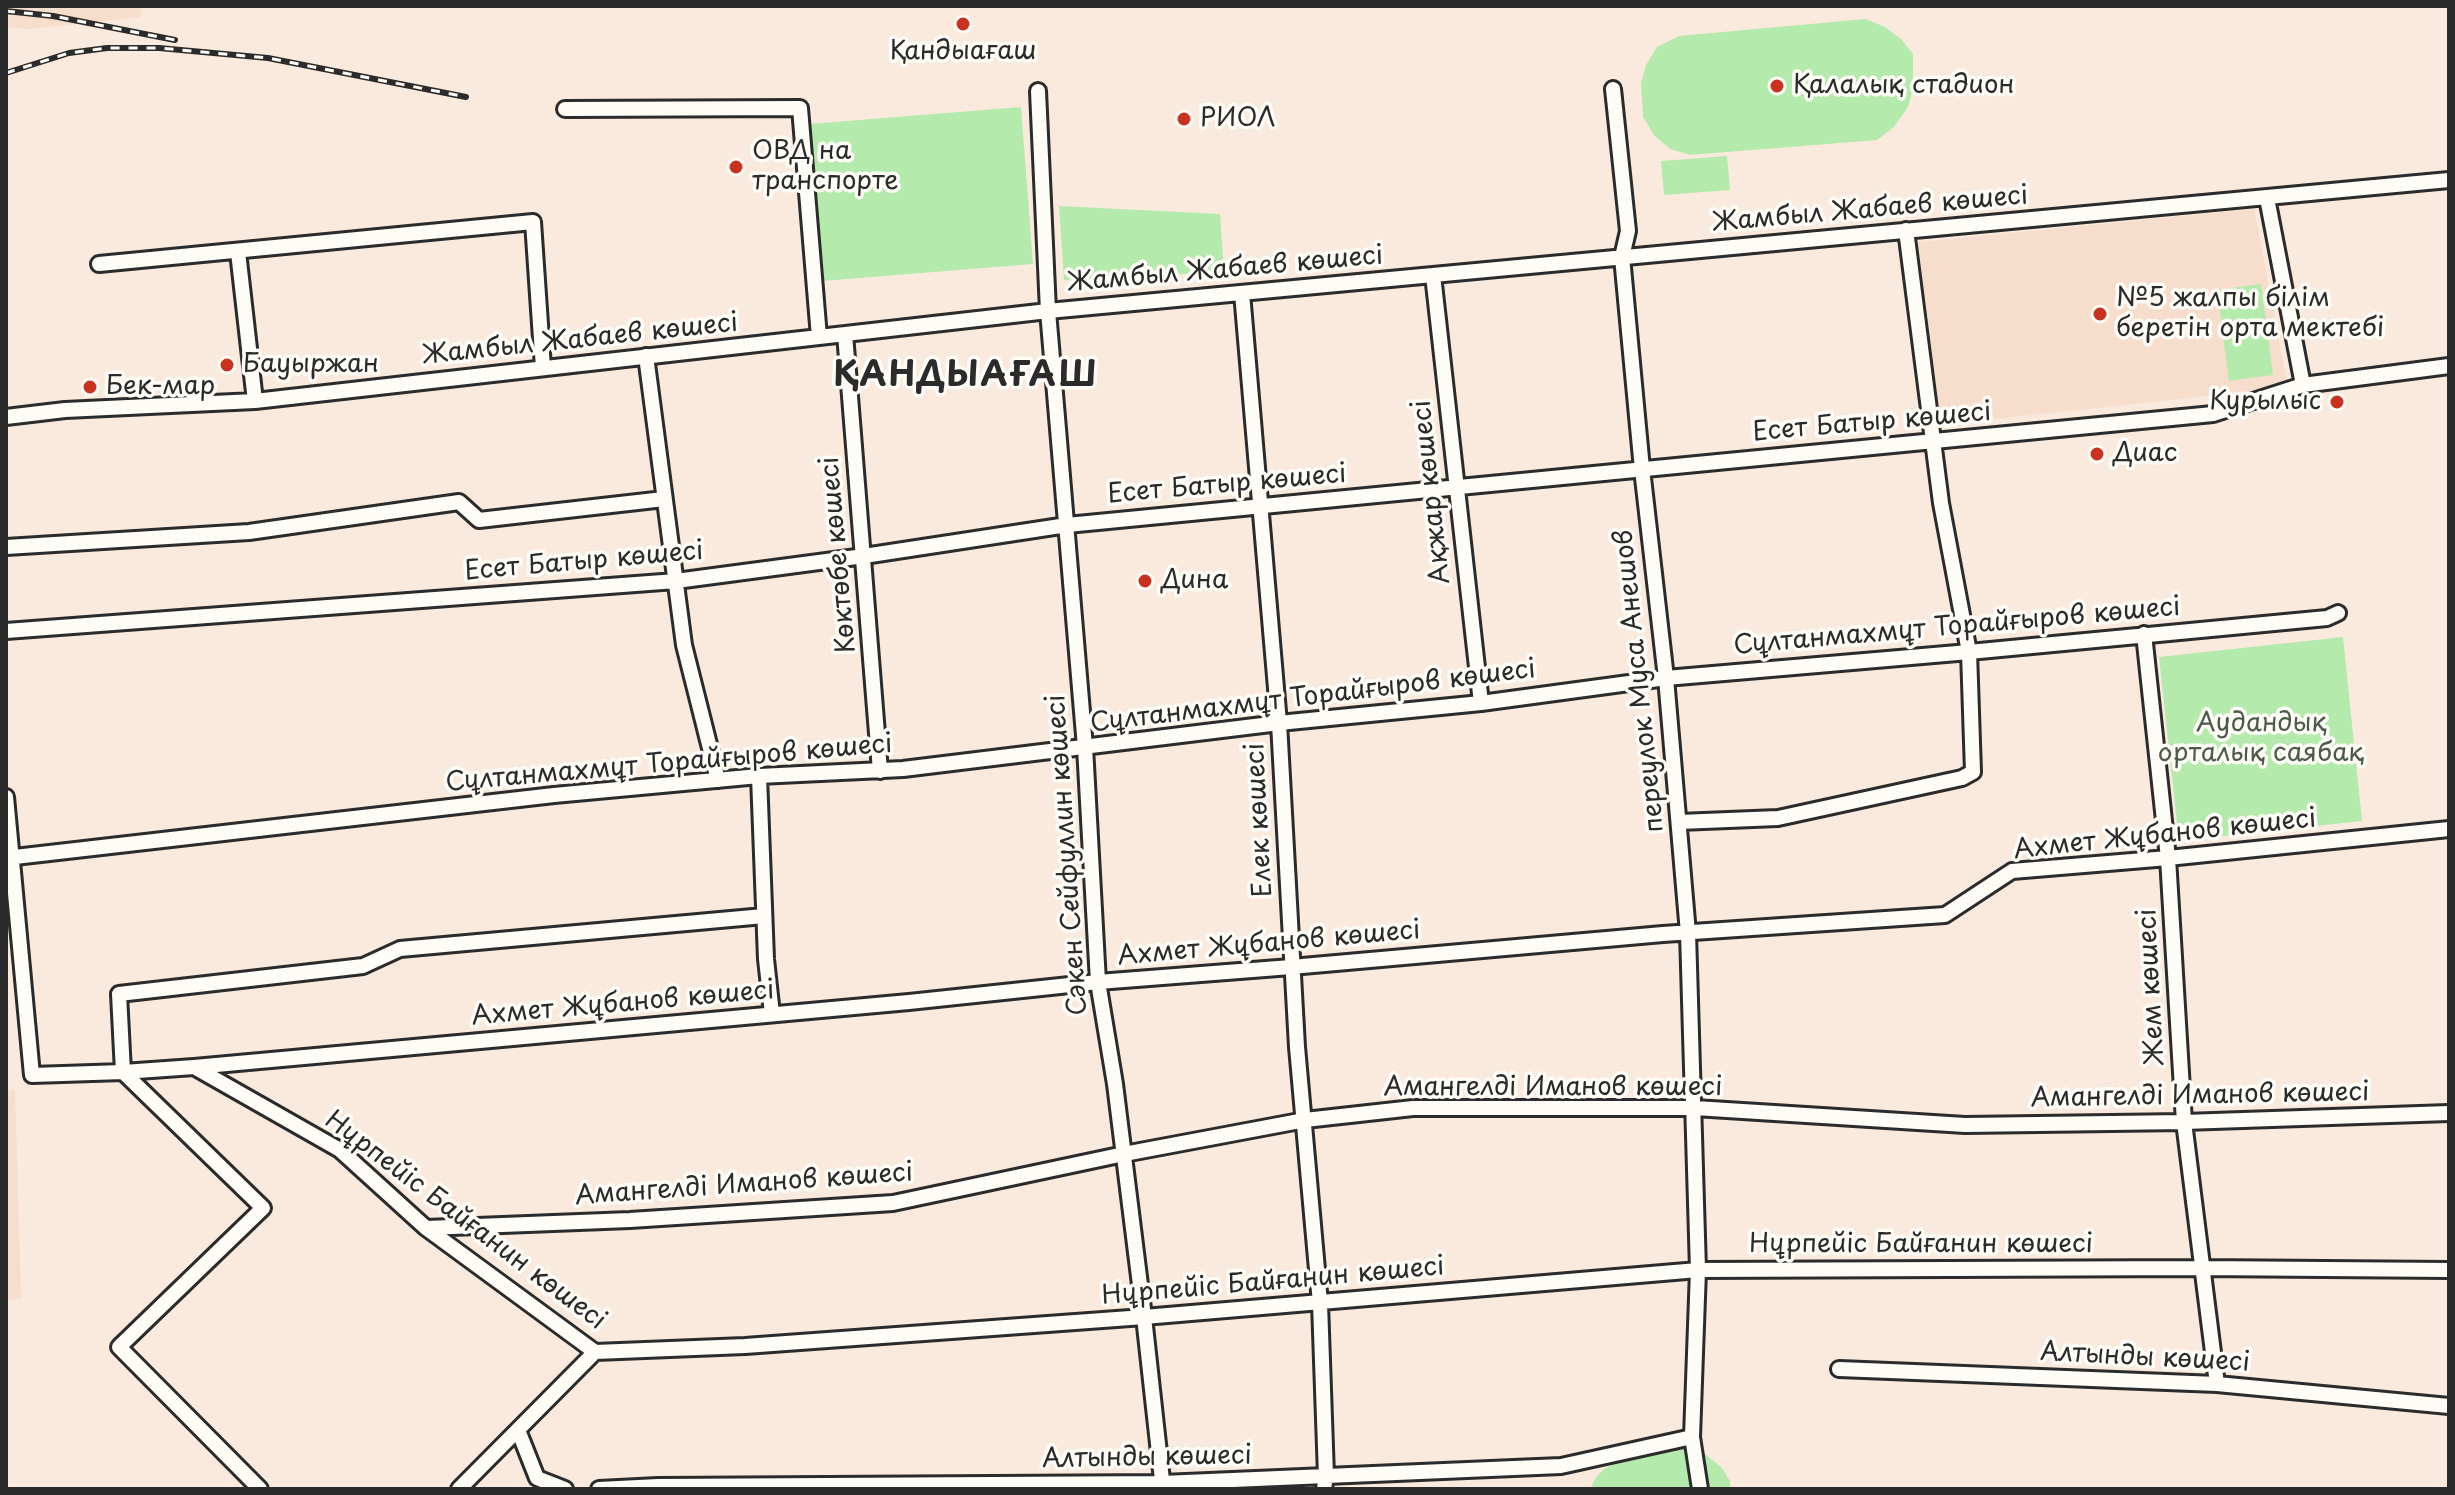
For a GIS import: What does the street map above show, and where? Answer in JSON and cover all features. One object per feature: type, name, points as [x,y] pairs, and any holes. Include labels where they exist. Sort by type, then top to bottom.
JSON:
[{"type":"street","name":"переулок Муса Анешов","points":[[1613,89],[1628,231],[1622,257],[1666,678],[1688,933],[1698,1270],[1692,1437],[1700,1489]]},
{"type":"street","name":"Сәкен Сейфуллин көшесі","points":[[1038,91],[1048,311],[1085,747],[1098,982],[1124,1154],[1162,1486]]},
{"type":"street","points":[[565,109],[800,108],[819,337]]},
{"type":"street","name":"Жамбыл Жабаев көшесі","points":[[6,417],[65,410],[255,401],[1048,311],[2449,180]]},
{"type":"street","points":[[2267,198],[2303,385]]},
{"type":"street","points":[[99,264],[533,222],[543,368]]},
{"type":"street","points":[[1679,822],[1778,818],[1962,778],[1973,772],[1969,652],[1941,503],[1906,230]]},
{"type":"street","points":[[238,252],[255,401]]},
{"type":"street","name":"Ақжар көшесі","points":[[1433,275],[1481,703]]},
{"type":"street","name":"Елек көшесі","points":[[1242,293],[1279,723],[1291,967],[1320,1303],[1325,1483]]},
{"type":"street","name":"Көктөбе көшесі","points":[[845,334],[880,771]]},
{"type":"street","points":[[646,356],[684,645],[718,780]]},
{"type":"street","name":"Есет Батыр көшесі","points":[[6,631],[676,581],[1067,525],[2213,414],[2303,385],[2449,366]]},
{"type":"street","points":[[6,547],[249,532],[459,502],[479,520],[664,499]]},
{"type":"street","name":"Сұлтанмахмұт Торайғыров көшесі","points":[[9,857],[554,795],[759,776],[880,771],[1279,723],[1481,703],[1666,678],[2327,618],[2338,613]]},
{"type":"street","name":"Жем көшесі","points":[[2144,634],[2168,858],[2184,1122],[2217,1384]]},
{"type":"street","points":[[759,776],[766,959],[772,1014]]},
{"type":"street","points":[[6,797],[9,857]]},
{"type":"street","name":"Ахмет Жұбанов көшесі","points":[[9,857],[32,1075],[194,1067],[1098,982],[1945,915],[2012,871],[2449,829]]},
{"type":"street","points":[[260,1489],[119,1347],[263,1208],[123,1072],[119,994],[363,966],[400,949],[764,916]]},
{"type":"street","name":"Нұрпейіс Байғанин көшесі","points":[[194,1067],[340,1150],[426,1228],[595,1352],[745,1346],[1144,1317],[1698,1270],[2449,1270]]},
{"type":"street","name":"Амангелді Иманов көшесі","points":[[426,1228],[630,1220],[893,1203],[1124,1154],[1305,1120],[1413,1108],[1695,1108],[1965,1125],[2184,1122],[2449,1113]]},
{"type":"street","points":[[459,1489],[595,1352]]},
{"type":"street","name":"Алтынды көшесі","points":[[1839,1369],[2217,1384],[2449,1406]]},
{"type":"street","points":[[518,1430],[537,1478],[565,1489]]},
{"type":"street","name":"Алтынды көшесі","points":[[599,1489],[1325,1483],[1561,1466],[1692,1437]]},
{"type":"shaded area","points":[[6,6],[142,6],[140,17],[30,29],[6,27]]},
{"type":"shaded area","name":"№5 жалпы білім беретін орта мектебі","points":[[2254,209],[2288,387],[1941,425],[1918,242]]},
{"type":"shaded area","points":[[15,1090],[21,1299],[6,1300],[6,1091]]},
{"type":"green space","name":"Қалалық стадион","points":[[1866,19],[1885,27],[1901,39],[1913,54],[1913,89],[1908,107],[1894,127],[1877,140],[1690,155],[1670,149],[1654,135],[1643,117],[1641,83],[1646,65],[1657,47],[1679,36]]},
{"type":"green space","points":[[1021,107],[1033,264],[822,281],[809,124]]},
{"type":"green space","points":[[1727,156],[1730,190],[1664,195],[1661,161]]},
{"type":"green space","points":[[1059,206],[1220,214],[1224,272],[1064,280]]},
{"type":"green space","points":[[2261,284],[2273,375],[2229,381],[2217,290]]},
{"type":"green space","name":"Аудандық орталық саябақ","points":[[2343,637],[2362,821],[2179,841],[2159,657]]},
{"type":"green space","points":[[1686,1444],[1699,1449],[1722,1468],[1730,1481],[1730,1489],[1590,1489],[1604,1469],[1628,1457]]},
{"type":"railway","points":[[6,11],[53,16],[175,40]]},
{"type":"railway","points":[[6,73],[69,53],[107,48],[159,48],[268,58],[466,97]]},
{"type":"place","name":"Қандыағаш","points":[[963,24]]},
{"type":"place","name":"Қалалық стадион","points":[[1777,86]]},
{"type":"place","name":"РИОЛ","points":[[1184,119]]},
{"type":"place","name":"ОВД на транспорте","points":[[736,167]]},
{"type":"place","name":"№5 жалпы білім беретін орта мектебі","points":[[2100,314]]},
{"type":"place","name":"Бауыржан","points":[[227,365]]},
{"type":"place","name":"Бек-мар","points":[[90,387]]},
{"type":"place","name":"Курылыс","points":[[2337,402]]},
{"type":"place","name":"Диас","points":[[2097,454]]},
{"type":"place","name":"Дина","points":[[1145,581]]},
{"type":"district","name":"ҚАНДЫАҒАШ","points":[[966,377]]}]
